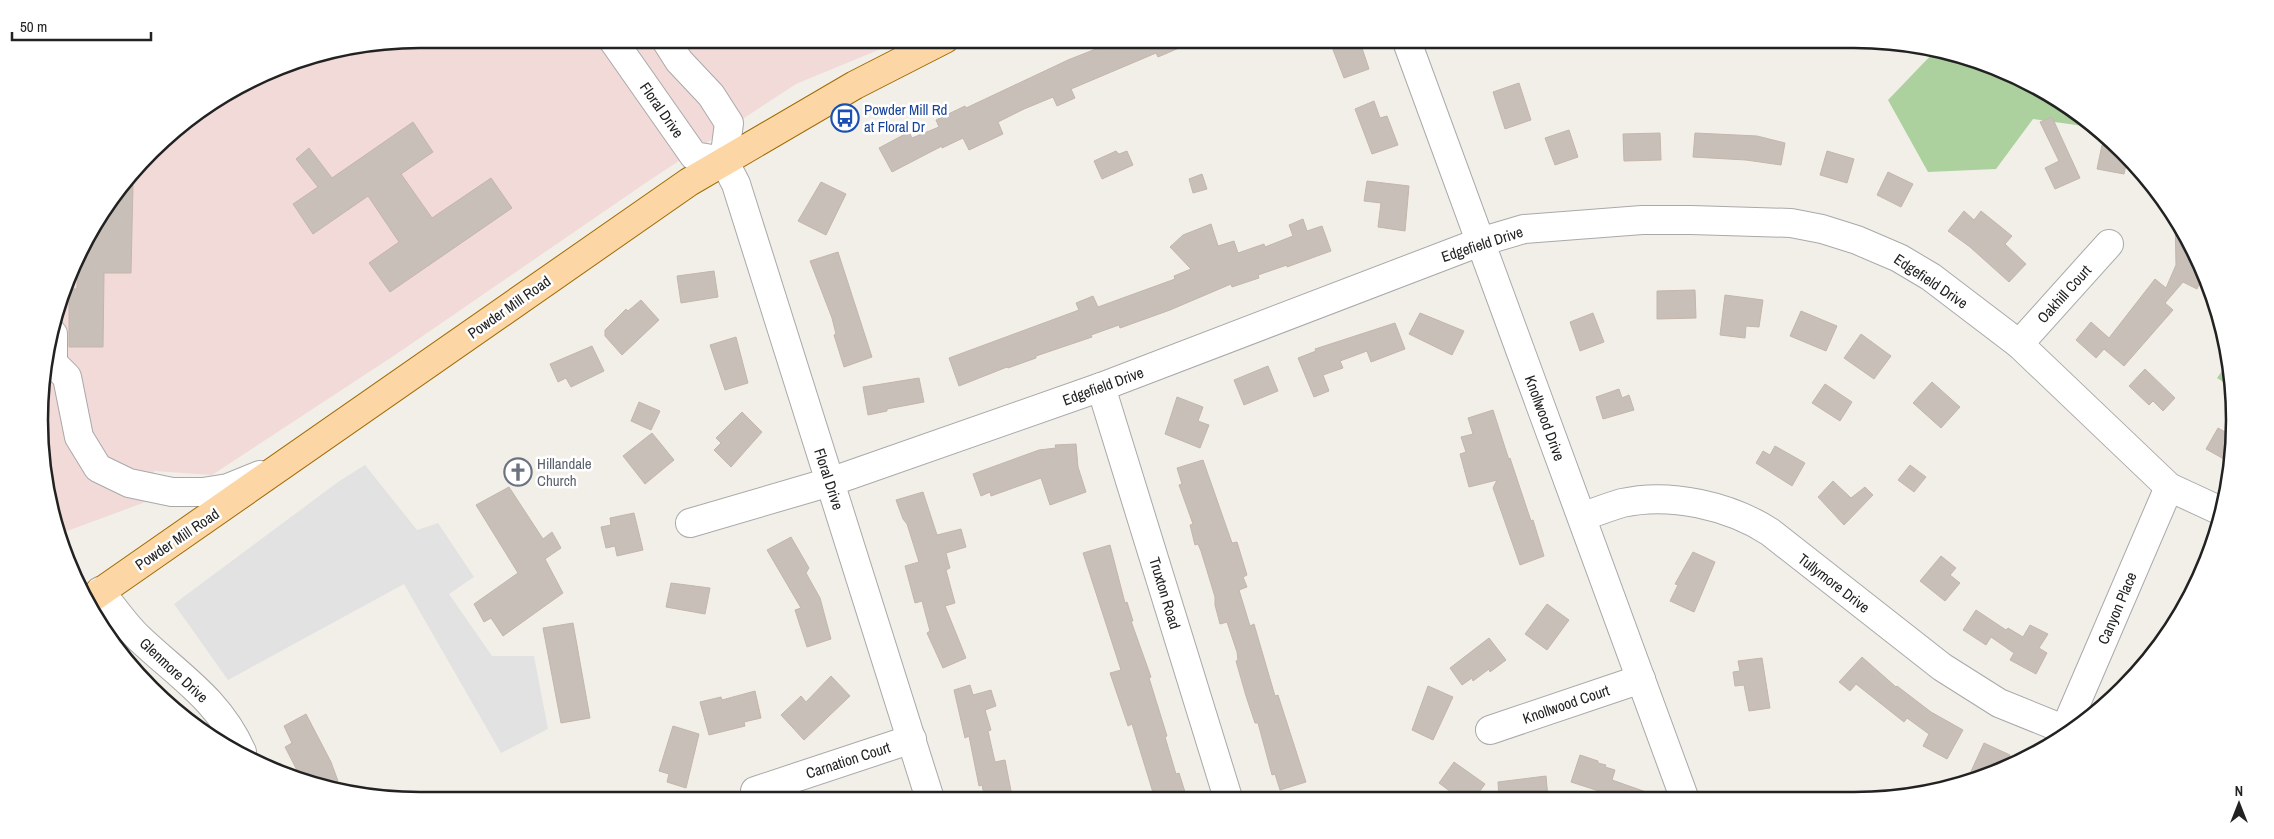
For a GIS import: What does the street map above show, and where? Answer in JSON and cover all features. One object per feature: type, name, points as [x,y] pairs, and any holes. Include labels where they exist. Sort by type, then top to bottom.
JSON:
[{"type":"main road","name":"Powder Mill Road","points":[[92,595],[282,466],[523,296],[724,161],[855,85],[927,48]]},
{"type":"street","name":"Floral Drive","points":[[618,48],[694,156],[724,161],[736,184],[928,792]]},
{"type":"street","points":[[671,48],[679,60],[712,95],[729,123],[724,161]]},
{"type":"street","name":"Knollwood Drive","points":[[1409,48],[1682,792]]},
{"type":"street","name":"Edgefield Drive","points":[[690,523],[830,482],[1102,387],[1480,242],[1524,229],[1642,220],[1791,223],[1822,229],[1857,240],[1900,258],[1931,277],[2019,344],[2169,487],[2216,509]]},
{"type":"street","name":"Oakhill Court","points":[[2019,344],[2109,244]]},
{"type":"street","points":[[51,372],[67,377],[79,437],[98,468],[129,483],[172,492],[203,492],[228,488],[282,466]]},
{"type":"street","name":"Truxton Road","points":[[1102,387],[1226,792]]},
{"type":"street","name":"Canyon Place","points":[[2070,723],[2169,487]]},
{"type":"street","name":"Tullymore Drive","points":[[1582,517],[1624,503],[1674,499],[1723,509],[1743,516],[1770,532],[1942,667],[1999,703],[2062,728]]},
{"type":"street","name":"Glenmore Drive","points":[[92,595],[199,689],[222,717],[238,744]]},
{"type":"street","name":"Knollwood Court","points":[[1490,730],[1641,679]]},
{"type":"street","name":"Carnation Court","points":[[755,791],[912,739]]},
{"type":"shaded area","points":[[395,48],[883,48],[796,84],[647,182],[398,353],[212,475],[154,471],[151,500],[65,532],[55,492],[48,444],[48,395],[55,347],[60,323],[76,277],[97,233],[124,193],[156,156],[174,140],[193,124],[233,97],[277,76],[323,60]]},
{"type":"shaded area","points":[[365,465],[417,530],[438,523],[474,577],[449,594],[492,656],[534,656],[548,729],[501,753],[404,584],[228,680],[174,604],[338,482]]},
{"type":"green space","points":[[1930,56],[1974,67],[2019,86],[2061,110],[2083,126],[2033,119],[1996,169],[1928,172],[1888,100]]},
{"type":"green space","points":[[2223,370],[2224,383],[2217,378]]},
{"type":"building","points":[[1098,48],[1179,48],[1158,57],[1156,53],[1071,89],[1075,98],[1057,106],[1053,97],[1024,109],[998,122],[1003,134],[969,150],[963,138],[942,148],[942,146],[892,172],[879,148],[909,132],[912,138],[939,127],[936,120]]},
{"type":"building","points":[[1332,48],[1362,48],[1369,69],[1344,78]]},
{"type":"building","points":[[1519,83],[1531,120],[1505,129],[1493,92]]},
{"type":"building","points":[[1374,101],[1380,118],[1387,116],[1398,145],[1372,154],[1355,109]]},
{"type":"building","points":[[2052,117],[2080,178],[2055,189],[2045,168],[2059,161],[2040,122]]},
{"type":"building","points":[[413,122],[433,152],[401,174],[432,218],[491,178],[512,208],[390,292],[369,263],[399,242],[368,196],[313,234],[293,204],[318,187],[296,159],[309,148],[332,178]]},
{"type":"building","points":[[1569,130],[1578,157],[1555,165],[1545,138]]},
{"type":"building","points":[[1660,133],[1661,160],[1624,161],[1623,134]]},
{"type":"building","points":[[1695,133],[1757,136],[1785,143],[1781,165],[1746,160],[1693,157]]},
{"type":"building","points":[[2102,145],[2106,145],[2126,165],[2124,174],[2097,169]]},
{"type":"building","points":[[1116,151],[1119,154],[1127,151],[1133,165],[1102,179],[1094,161]]},
{"type":"building","points":[[1827,151],[1854,159],[1847,183],[1820,175]]},
{"type":"building","points":[[1888,172],[1913,184],[1901,207],[1877,195]]},
{"type":"building","points":[[1202,174],[1207,189],[1193,193],[1189,179]]},
{"type":"building","points":[[1367,181],[1409,186],[1405,231],[1378,227],[1381,203],[1364,201]]},
{"type":"building","points":[[821,182],[846,194],[826,235],[798,221]]},
{"type":"building","points":[[131,185],[133,185],[131,273],[104,273],[103,347],[69,347],[69,295],[71,289],[77,289],[77,274],[97,233],[124,193]]},
{"type":"building","points":[[1964,211],[1974,220],[1981,211],[2012,236],[2005,244],[2026,264],[2009,282],[1970,247],[1948,231]]},
{"type":"building","points":[[1303,219],[1307,231],[1322,226],[1331,251],[1258,275],[1259,278],[1232,287],[1231,284],[1170,310],[1120,328],[1119,325],[1091,335],[1092,337],[1036,356],[1036,358],[959,386],[949,358],[1079,310],[1076,303],[1093,296],[1098,307],[1175,279],[1174,276],[1191,269],[1170,247],[1183,235],[1211,224],[1218,246],[1234,241],[1238,253],[1264,244],[1265,247],[1293,236],[1289,225]]},
{"type":"building","points":[[2175,231],[2200,282],[2197,289],[2183,282],[2165,303],[2173,310],[2124,366],[2104,349],[2096,358],[2076,340],[2091,322],[2109,338],[2155,279],[2166,288],[2176,265]]},
{"type":"building","points":[[838,252],[872,357],[844,367],[834,335],[836,334],[832,318],[810,261]]},
{"type":"building","points":[[714,271],[718,297],[681,303],[677,276]]},
{"type":"building","points":[[1695,290],[1696,318],[1657,319],[1657,291]]},
{"type":"building","points":[[1725,295],[1763,300],[1759,327],[1746,326],[1745,338],[1720,335]]},
{"type":"building","points":[[641,300],[659,320],[622,355],[605,336],[605,330],[626,309],[628,311]]},
{"type":"building","points":[[1801,311],[1837,326],[1826,351],[1790,336]]},
{"type":"building","points":[[1420,313],[1464,331],[1452,355],[1409,334]]},
{"type":"building","points":[[1593,313],[1604,342],[1580,351],[1570,322]]},
{"type":"building","points":[[1395,323],[1405,349],[1371,362],[1367,351],[1340,361],[1343,368],[1323,375],[1329,391],[1314,397],[1298,358],[1316,351],[1315,349]]},
{"type":"building","points":[[1861,334],[1891,356],[1874,379],[1844,358]]},
{"type":"building","points":[[736,337],[748,383],[725,390],[710,345]]},
{"type":"building","points":[[592,346],[604,371],[571,387],[566,378],[558,382],[550,364]]},
{"type":"building","points":[[1268,366],[1278,391],[1244,405],[1234,380]]},
{"type":"building","points":[[2145,369],[2175,398],[2163,411],[2153,401],[2149,405],[2129,386]]},
{"type":"building","points":[[919,378],[924,402],[887,409],[887,411],[868,415],[863,387]]},
{"type":"building","points":[[1932,382],[1960,407],[1941,428],[1913,403]]},
{"type":"building","points":[[1825,384],[1852,402],[1840,421],[1812,403]]},
{"type":"building","points":[[1619,389],[1622,398],[1629,395],[1634,410],[1603,419],[1596,397]]},
{"type":"building","points":[[1177,397],[1203,407],[1198,421],[1209,425],[1200,448],[1165,434]]},
{"type":"building","points":[[639,402],[660,411],[651,430],[631,421]]},
{"type":"building","points":[[1493,410],[1544,556],[1520,565],[1493,488],[1497,480],[1469,487],[1460,454],[1466,452],[1461,437],[1473,434],[1468,418]]},
{"type":"building","points":[[742,412],[762,432],[731,467],[714,450],[721,443],[716,438]]},
{"type":"building","points":[[2218,428],[2226,432],[2224,459],[2206,449]]},
{"type":"building","points":[[652,433],[674,460],[645,484],[623,456]]},
{"type":"building","points":[[1076,444],[1078,467],[1086,492],[1050,505],[1041,478],[991,496],[990,492],[981,496],[973,474],[1039,450],[1056,448],[1055,445]]},
{"type":"building","points":[[1775,446],[1805,463],[1792,486],[1756,463],[1763,451],[1770,455]]},
{"type":"building","points":[[1203,460],[1232,543],[1237,542],[1247,575],[1243,577],[1247,587],[1239,590],[1250,626],[1254,624],[1275,696],[1278,695],[1306,782],[1280,790],[1275,774],[1272,775],[1258,723],[1255,723],[1246,696],[1236,661],[1238,660],[1237,652],[1227,622],[1220,624],[1215,597],[1201,551],[1198,544],[1195,545],[1190,525],[1193,524],[1179,485],[1182,484],[1177,468]]},
{"type":"building","points":[[1910,465],[1926,477],[1914,492],[1898,480]]},
{"type":"building","points":[[1833,481],[1851,498],[1865,487],[1873,495],[1844,525],[1818,497]]},
{"type":"building","points":[[509,487],[543,539],[552,532],[561,548],[545,559],[563,593],[503,636],[491,618],[484,622],[474,604],[518,573],[476,505]]},
{"type":"building","points":[[923,492],[937,535],[961,529],[966,547],[946,553],[950,568],[946,570],[955,603],[945,606],[966,658],[943,668],[927,633],[930,631],[922,601],[915,603],[905,566],[919,562],[907,524],[903,519],[896,500]]},
{"type":"building","points":[[634,513],[643,550],[617,556],[615,546],[606,548],[601,527],[611,525],[610,518]]},
{"type":"building","points":[[791,537],[809,568],[806,573],[820,598],[831,639],[807,647],[795,610],[801,608],[767,550]]},
{"type":"building","points":[[1110,545],[1125,603],[1127,602],[1133,621],[1131,621],[1151,677],[1149,678],[1167,736],[1165,737],[1176,774],[1179,773],[1185,792],[1153,792],[1132,724],[1128,726],[1110,673],[1121,670],[1083,553]]},
{"type":"building","points":[[1693,552],[1715,562],[1694,612],[1670,601],[1678,585],[1675,584]]},
{"type":"building","points":[[1941,556],[1956,568],[1950,575],[1960,583],[1945,601],[1920,581]]},
{"type":"building","points":[[671,583],[710,588],[705,614],[666,607]]},
{"type":"building","points":[[1547,604],[1569,620],[1547,650],[1525,634]]},
{"type":"building","points":[[1976,610],[2006,630],[2008,628],[2023,637],[2030,625],[2048,634],[2039,648],[2047,653],[2036,674],[2010,660],[2014,653],[1991,637],[1986,645],[1963,630]]},
{"type":"building","points":[[573,623],[590,718],[561,723],[543,628]]},
{"type":"building","points":[[1489,638],[1506,660],[1490,672],[1489,669],[1473,681],[1472,678],[1462,685],[1450,668]]},
{"type":"building","points":[[1862,657],[1896,687],[1931,712],[1963,730],[1947,759],[1923,746],[1929,734],[1907,718],[1904,722],[1856,684],[1850,691],[1839,682]]},
{"type":"building","points":[[1762,658],[1770,708],[1749,711],[1744,685],[1735,686],[1733,672],[1740,671],[1738,661]]},
{"type":"building","points":[[831,676],[850,696],[804,740],[781,715],[801,696],[806,702]]},
{"type":"building","points":[[970,685],[973,695],[991,690],[996,706],[985,710],[991,730],[988,731],[995,762],[1005,760],[1011,792],[984,792],[982,785],[979,786],[969,736],[965,738],[954,690]]},
{"type":"building","points":[[1428,686],[1453,697],[1433,740],[1412,730]]},
{"type":"building","points":[[755,691],[761,718],[744,722],[745,726],[709,735],[700,702],[721,697],[722,700]]},
{"type":"building","points":[[306,714],[331,762],[338,781],[323,779],[297,771],[285,747],[292,743],[284,726]]},
{"type":"building","points":[[673,726],[699,734],[686,788],[667,782],[669,774],[659,771]]},
{"type":"building","points":[[1984,743],[2010,755],[2009,758],[1970,773]]},
{"type":"building","points":[[1580,755],[1598,761],[1598,763],[1606,765],[1605,767],[1615,770],[1612,780],[1646,792],[1602,792],[1571,782]]},
{"type":"building","points":[[1454,762],[1485,784],[1479,792],[1451,792],[1439,783]]},
{"type":"building","points":[[1546,776],[1547,792],[1499,792],[1498,782]]},
{"type":"place","name":"Powder Mill Rd at Floral Dr","points":[[845,118]]},
{"type":"place","name":"Hillandale Church","points":[[518,472]]}]
